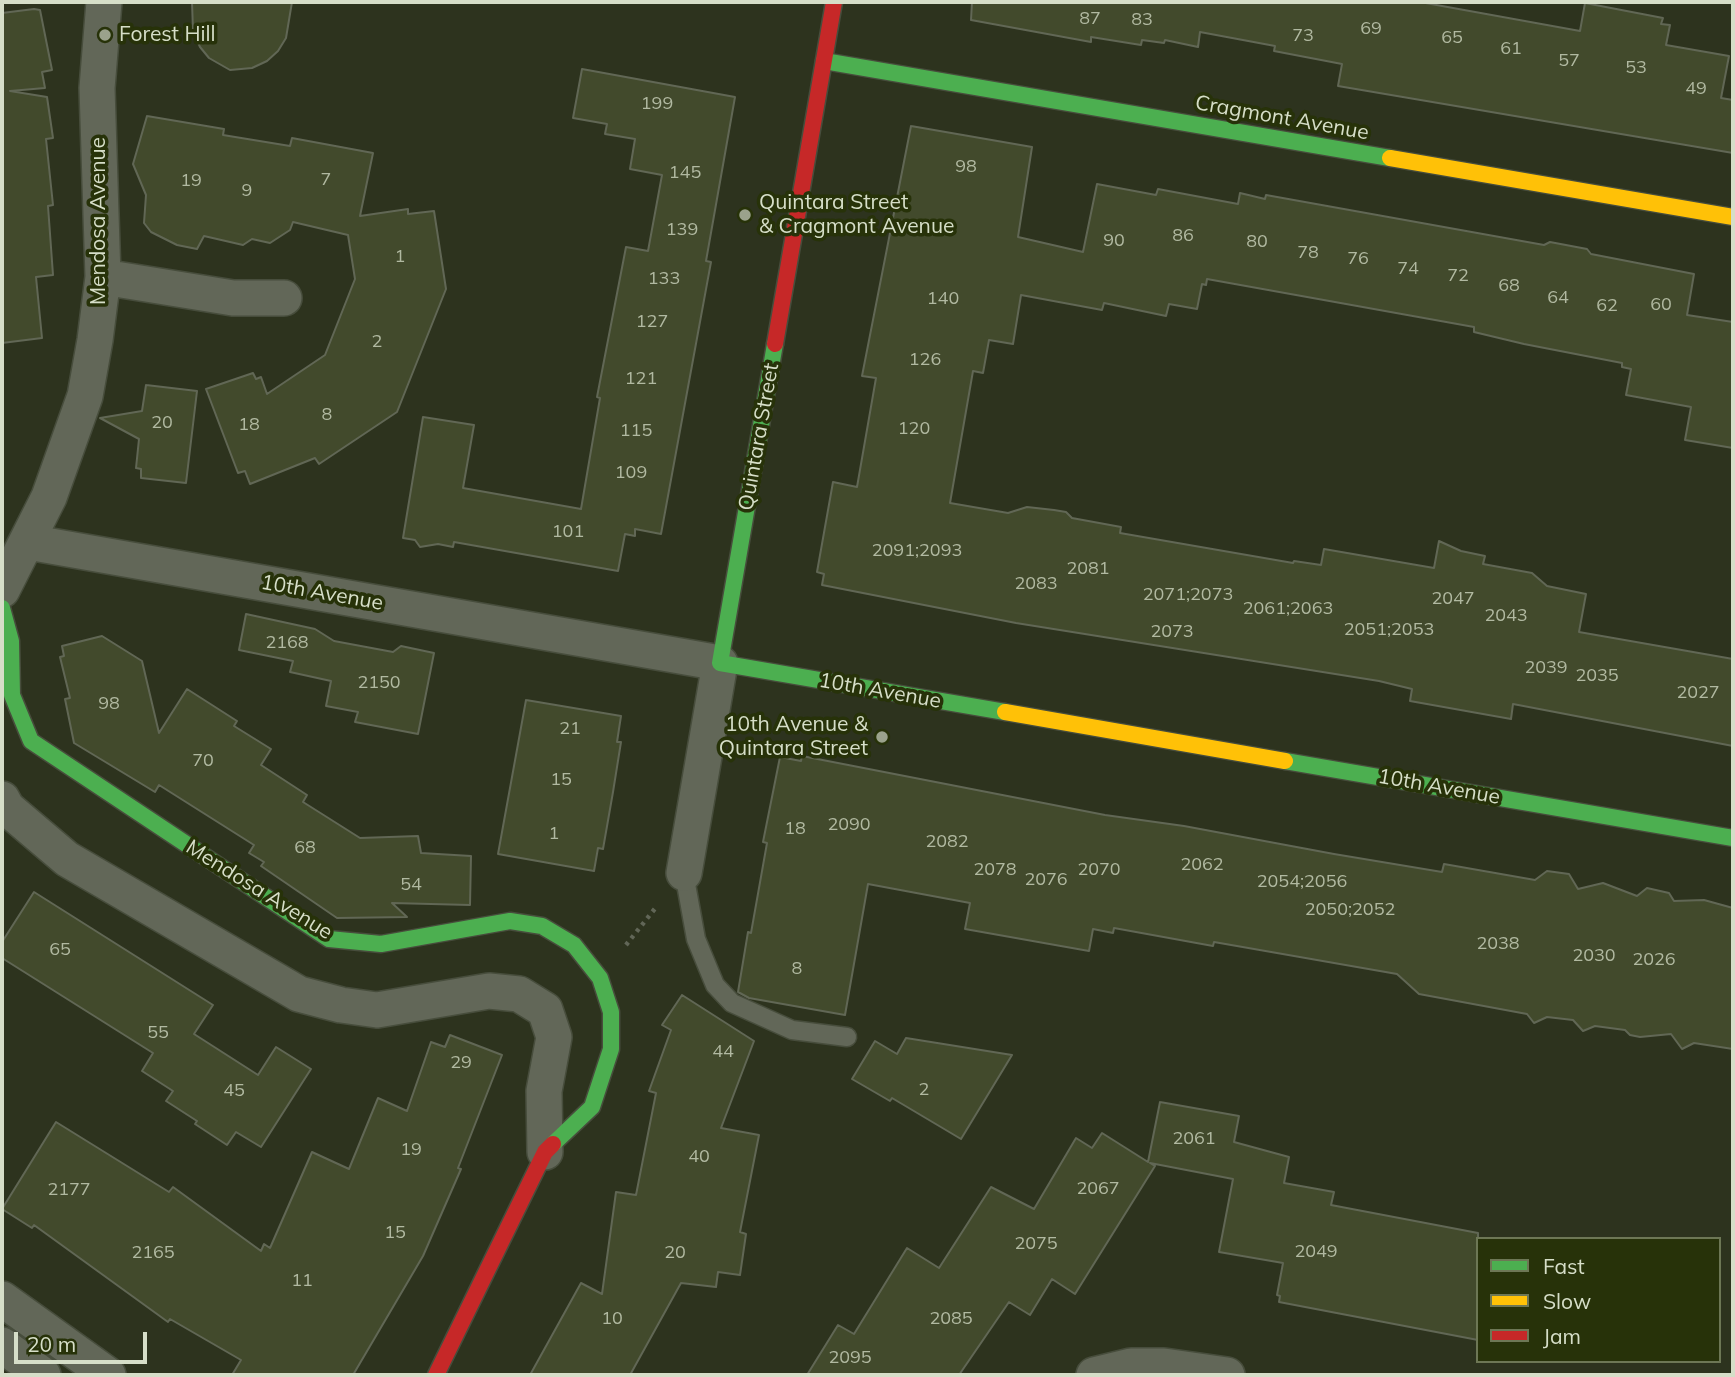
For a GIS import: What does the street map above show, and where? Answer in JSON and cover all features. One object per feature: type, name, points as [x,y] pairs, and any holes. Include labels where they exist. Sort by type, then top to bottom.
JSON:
[{"type":"street","name":"Mendosa Avenue","points":[[2,590],[49,496],[85,396],[103,277],[97,88],[104,2]]},
{"type":"street","name":"Quintara Street","points":[[684,873],[834,2]]},
{"type":"street","name":"Cragmont Avenue","points":[[824,61],[1733,217]]},
{"type":"street","points":[[103,277],[233,298],[284,298]]},
{"type":"street","name":"10th Avenue","points":[[27,542],[1733,838]]},
{"type":"street","name":"Mendosa Avenue","points":[[2,608],[11,641],[12,695],[31,741],[329,939],[381,944],[510,921],[542,926],[574,945],[600,978],[611,1012],[611,1049],[592,1107],[545,1152],[436,1375]]},
{"type":"street","name":"Mendosa Avenue","points":[[2,799],[7,808],[67,859],[299,994],[341,1005],[377,1010],[489,991],[519,995],[545,1010],[554,1037],[544,1091],[545,1152]]},
{"type":"street","points":[[2,1299],[108,1375]]},
{"type":"street","points":[[2,1345],[43,1375]]},
{"type":"street","points":[[1094,1375],[1132,1366],[1164,1366],[1227,1375]]},
{"type":"lane","points":[[684,873],[696,939],[715,985],[732,1003],[792,1030],[848,1037]]},
{"type":"path","points":[[600,978],[684,873]]},
{"type":"building","points":[[192,2],[292,2],[286,38],[278,51],[267,61],[252,68],[230,70],[209,58],[200,47],[193,31]]},
{"type":"building","points":[[972,2],[1420,2],[1580,31],[1585,3],[1663,18],[1661,24],[1670,25],[1666,45],[1729,56],[1721,98],[1733,100],[1733,153],[1338,86],[1342,64],[1274,51],[1275,46],[1200,32],[1198,47],[1165,40],[1164,43],[1142,40],[1141,45],[1091,37],[1091,42],[971,20]]},
{"type":"building","points":[[40,10],[52,70],[42,72],[45,88],[10,91],[47,97],[53,138],[46,139],[53,205],[48,206],[53,275],[36,277],[42,338],[2,343],[2,13]]},
{"type":"building","points":[[582,69],[735,97],[706,261],[711,262],[661,534],[635,529],[635,536],[625,534],[618,571],[454,542],[453,547],[438,544],[420,547],[415,540],[403,538],[423,417],[474,425],[463,488],[581,509],[600,398],[597,397],[626,247],[648,251],[662,175],[630,169],[635,139],[605,134],[607,124],[573,118]]},
{"type":"building","points":[[147,116],[224,129],[223,135],[290,146],[292,138],[373,153],[360,216],[408,209],[408,214],[434,211],[446,289],[397,412],[319,464],[315,458],[250,484],[245,471],[238,473],[206,389],[253,373],[256,379],[261,377],[267,394],[325,355],[355,279],[348,235],[293,222],[290,230],[270,243],[252,239],[243,245],[204,236],[197,249],[177,245],[151,232],[144,223],[146,195],[133,164]]},
{"type":"building","points":[[911,126],[1032,147],[1018,237],[1083,252],[1097,184],[1156,195],[1158,189],[1238,204],[1240,193],[1265,199],[1266,195],[1544,245],[1550,242],[1587,249],[1591,254],[1694,274],[1687,315],[1733,322],[1733,448],[1685,440],[1691,407],[1626,395],[1631,369],[1622,367],[1622,363],[1474,332],[1474,327],[1207,279],[1206,285],[1202,284],[1197,309],[1169,304],[1166,316],[1104,303],[1102,310],[1021,295],[1013,344],[989,340],[983,373],[973,371],[950,503],[1008,513],[1027,507],[1066,512],[1072,518],[1121,527],[1120,533],[1293,563],[1321,565],[1324,549],[1434,568],[1439,541],[1461,551],[1485,556],[1483,564],[1532,573],[1547,586],[1586,594],[1579,632],[1733,659],[1733,746],[1513,704],[1511,719],[1410,701],[1412,689],[1379,681],[1016,623],[822,585],[824,574],[817,572],[833,482],[857,487],[876,378],[862,376]]},
{"type":"building","points":[[146,385],[197,391],[186,483],[141,478],[141,469],[136,468],[139,439],[100,418],[142,411]]},
{"type":"building","points":[[246,614],[315,629],[334,641],[393,652],[401,646],[434,653],[418,734],[355,722],[358,712],[326,706],[331,681],[290,672],[293,661],[239,650]]},
{"type":"building","points":[[102,636],[142,661],[159,733],[187,689],[237,721],[234,726],[271,749],[261,765],[307,795],[303,802],[360,838],[418,836],[421,853],[471,856],[470,905],[392,903],[407,917],[337,918],[261,866],[264,862],[249,853],[254,845],[159,785],[155,792],[74,743],[65,699],[70,698],[60,657],[64,656],[62,646]]},
{"type":"building","points":[[526,700],[621,716],[617,742],[621,742],[613,792],[603,849],[598,848],[594,871],[498,854]]},
{"type":"building","points":[[802,756],[1105,815],[1184,826],[1442,872],[1444,864],[1535,880],[1547,871],[1569,874],[1578,889],[1603,883],[1637,896],[1647,888],[1669,893],[1674,901],[1704,900],[1733,908],[1733,1049],[1694,1043],[1682,1049],[1671,1034],[1640,1037],[1630,1035],[1625,1030],[1595,1026],[1583,1031],[1573,1020],[1547,1017],[1534,1023],[1527,1014],[1419,994],[1397,974],[1214,942],[1213,946],[1114,928],[1113,933],[1093,929],[1089,951],[965,929],[970,903],[868,884],[845,1015],[749,998],[738,992],[748,932],[751,933],[767,843],[763,842],[780,757],[801,761]]},
{"type":"building","points":[[34,892],[213,1005],[194,1034],[258,1075],[276,1047],[311,1069],[261,1147],[236,1132],[227,1145],[195,1124],[197,1121],[166,1101],[173,1091],[142,1071],[153,1053],[2,958],[2,942]]},
{"type":"building","points":[[682,995],[754,1041],[721,1128],[759,1135],[740,1232],[746,1234],[740,1275],[718,1272],[716,1287],[681,1283],[630,1375],[530,1375],[581,1283],[602,1294],[616,1192],[636,1195],[656,1093],[649,1091],[671,1030],[662,1025]]},
{"type":"building","points":[[450,1035],[502,1055],[458,1168],[461,1169],[423,1256],[353,1375],[232,1375],[241,1360],[170,1319],[168,1322],[34,1225],[32,1228],[2,1209],[56,1122],[169,1192],[173,1187],[261,1251],[264,1244],[270,1248],[312,1152],[349,1169],[378,1098],[407,1111],[431,1042],[445,1047]]},
{"type":"building","points":[[906,1038],[1012,1055],[961,1139],[892,1098],[890,1101],[852,1079],[875,1041],[897,1054]]},
{"type":"building","points":[[1160,1102],[1239,1116],[1234,1142],[1289,1157],[1284,1183],[1334,1192],[1331,1205],[1478,1233],[1476,1340],[1279,1302],[1280,1296],[1277,1295],[1283,1263],[1219,1252],[1233,1179],[1150,1163],[1155,1166],[1075,1294],[1052,1279],[1030,1315],[1009,1302],[959,1375],[807,1375],[838,1325],[854,1334],[907,1248],[939,1268],[991,1187],[1034,1209],[1076,1138],[1092,1148],[1102,1133],[1148,1162]]},
{"type":"traffic: fast","points":[[824,61],[1390,158]]},
{"type":"traffic: fast","points":[[775,344],[720,663],[1005,712]]},
{"type":"traffic: fast","points":[[2,608],[11,641],[12,695],[31,741],[329,939],[381,944],[510,921],[542,926],[574,945],[600,978],[611,1012],[611,1049],[592,1107],[553,1144]]},
{"type":"traffic: fast","points":[[1285,761],[1733,838]]},
{"type":"traffic: slow","points":[[1390,158],[1733,217]]},
{"type":"traffic: slow","points":[[1005,712],[1285,761]]},
{"type":"traffic: jam","points":[[775,344],[834,2]]},
{"type":"traffic: jam","points":[[436,1375],[545,1152],[553,1144]]},
{"type":"place","name":"Forest Hill","points":[[105,35]]},
{"type":"place","name":"Quintara Street & Cragmont Avenue","points":[[745,215]]},
{"type":"place","name":"10th Avenue & Quintara Street","points":[[882,737]]}]
